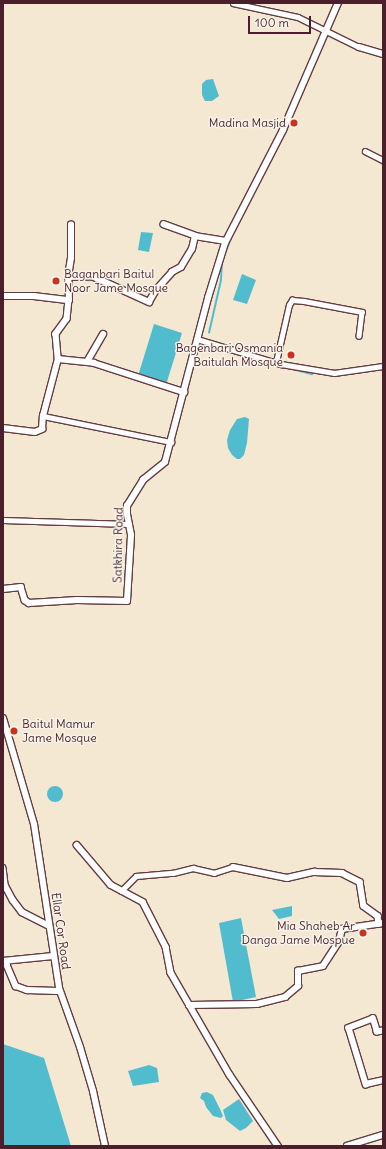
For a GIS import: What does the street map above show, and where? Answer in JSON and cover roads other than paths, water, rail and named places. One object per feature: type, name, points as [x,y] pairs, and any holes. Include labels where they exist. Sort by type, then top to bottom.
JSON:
[{"type":"main road","name":"Ellar Cor Road","points":[[3,718],[34,824],[59,988],[94,1091],[105,1146]]},
{"type":"street","points":[[233,3],[298,17],[359,47],[383,54]]},
{"type":"street","name":"Satkhira Road","points":[[3,589],[21,587],[25,600],[29,603],[77,600],[127,601],[131,535],[127,506],[143,480],[165,462],[197,339],[226,241],[283,130],[338,3]]},
{"type":"street","points":[[365,151],[383,160]]},
{"type":"street","points":[[3,428],[35,432],[42,429],[43,416],[58,359],[56,334],[67,319],[69,300],[68,277],[71,258],[71,225]]},
{"type":"street","points":[[164,225],[195,236],[226,241]]},
{"type":"street","points":[[68,277],[92,276],[149,302],[156,290],[172,272],[180,267],[192,249],[195,236]]},
{"type":"street","points":[[3,296],[34,296],[69,300]]},
{"type":"street","points":[[276,362],[289,305],[292,300],[362,312],[359,336]]},
{"type":"street","points":[[87,362],[103,334]]},
{"type":"street","points":[[197,339],[276,362],[334,373],[383,366]]},
{"type":"street","points":[[58,359],[94,363],[184,392]]},
{"type":"street","points":[[43,416],[171,442]]},
{"type":"street","points":[[3,520],[129,524]]},
{"type":"street","points":[[77,845],[111,885],[143,902],[166,947],[171,973],[230,1075],[278,1146]]},
{"type":"street","points":[[121,891],[136,876],[173,873],[194,868],[214,873],[234,867],[287,878],[314,872],[342,873],[360,882],[364,906],[378,916],[381,924],[342,930],[339,941],[323,966],[298,971],[298,986],[285,997],[257,1004],[189,1005]]},
{"type":"street","points":[[3,868],[4,885],[22,912],[49,926]]},
{"type":"street","points":[[3,961],[53,956]]},
{"type":"street","points":[[3,961],[7,965],[16,986],[27,990],[57,991]]},
{"type":"street","points":[[383,1031],[377,1032],[373,1019],[349,1028],[366,1084],[383,1080]]},
{"type":"street","points":[[347,1146],[383,1135]]},
{"type":"water","points":[[213,79],[219,96],[212,101],[205,101],[202,95],[202,84],[206,80]]},
{"type":"water","points":[[141,232],[153,233],[149,252],[138,250]]},
{"type":"water","points":[[242,274],[256,280],[247,304],[233,300]]},
{"type":"water","points":[[154,324],[182,333],[166,385],[138,376]]},
{"type":"water","points":[[245,417],[249,419],[247,443],[244,455],[240,459],[237,459],[232,455],[228,448],[227,440],[230,430],[237,419]]},
{"type":"water","points":[[55,786],[62,791],[63,794],[58,801],[55,802],[48,797],[47,794],[52,787]]},
{"type":"water","points":[[292,906],[292,916],[279,919],[272,910]]},
{"type":"water","points":[[241,918],[256,997],[233,1002],[219,923]]},
{"type":"water","points":[[3,1044],[44,1058],[71,1146],[3,1146]]},
{"type":"water","points":[[149,1065],[157,1068],[159,1082],[133,1086],[128,1071]]},
{"type":"water","points":[[207,1092],[213,1095],[223,1116],[221,1118],[213,1116],[206,1107],[204,1101],[200,1098],[202,1093]]},
{"type":"water","points":[[239,1099],[253,1121],[246,1128],[240,1131],[226,1120],[223,1110]]},
{"type":"waterway","points":[[223,259],[232,235],[274,154]]},
{"type":"waterway","points":[[378,160],[383,164]]},
{"type":"waterway","points":[[209,333],[221,280],[222,262]]},
{"type":"waterway","points":[[198,343],[252,358]]},
{"type":"waterway","points":[[285,367],[312,374]]},
{"type":"waterway","points":[[314,372],[331,375]]},
{"type":"place","name":"Madina Masjid","points":[[294,123]]},
{"type":"place","name":"Baganbari Baitul Noor Jame Mosque","points":[[56,281]]},
{"type":"place","name":"Bagenbari Osmania Baitulah Mosque","points":[[291,355]]},
{"type":"place","name":"Baitul Mamur Jame Mosque","points":[[14,731]]},
{"type":"place","name":"Mia Shaheb Ar Danga Jame Mospue","points":[[363,933]]}]
